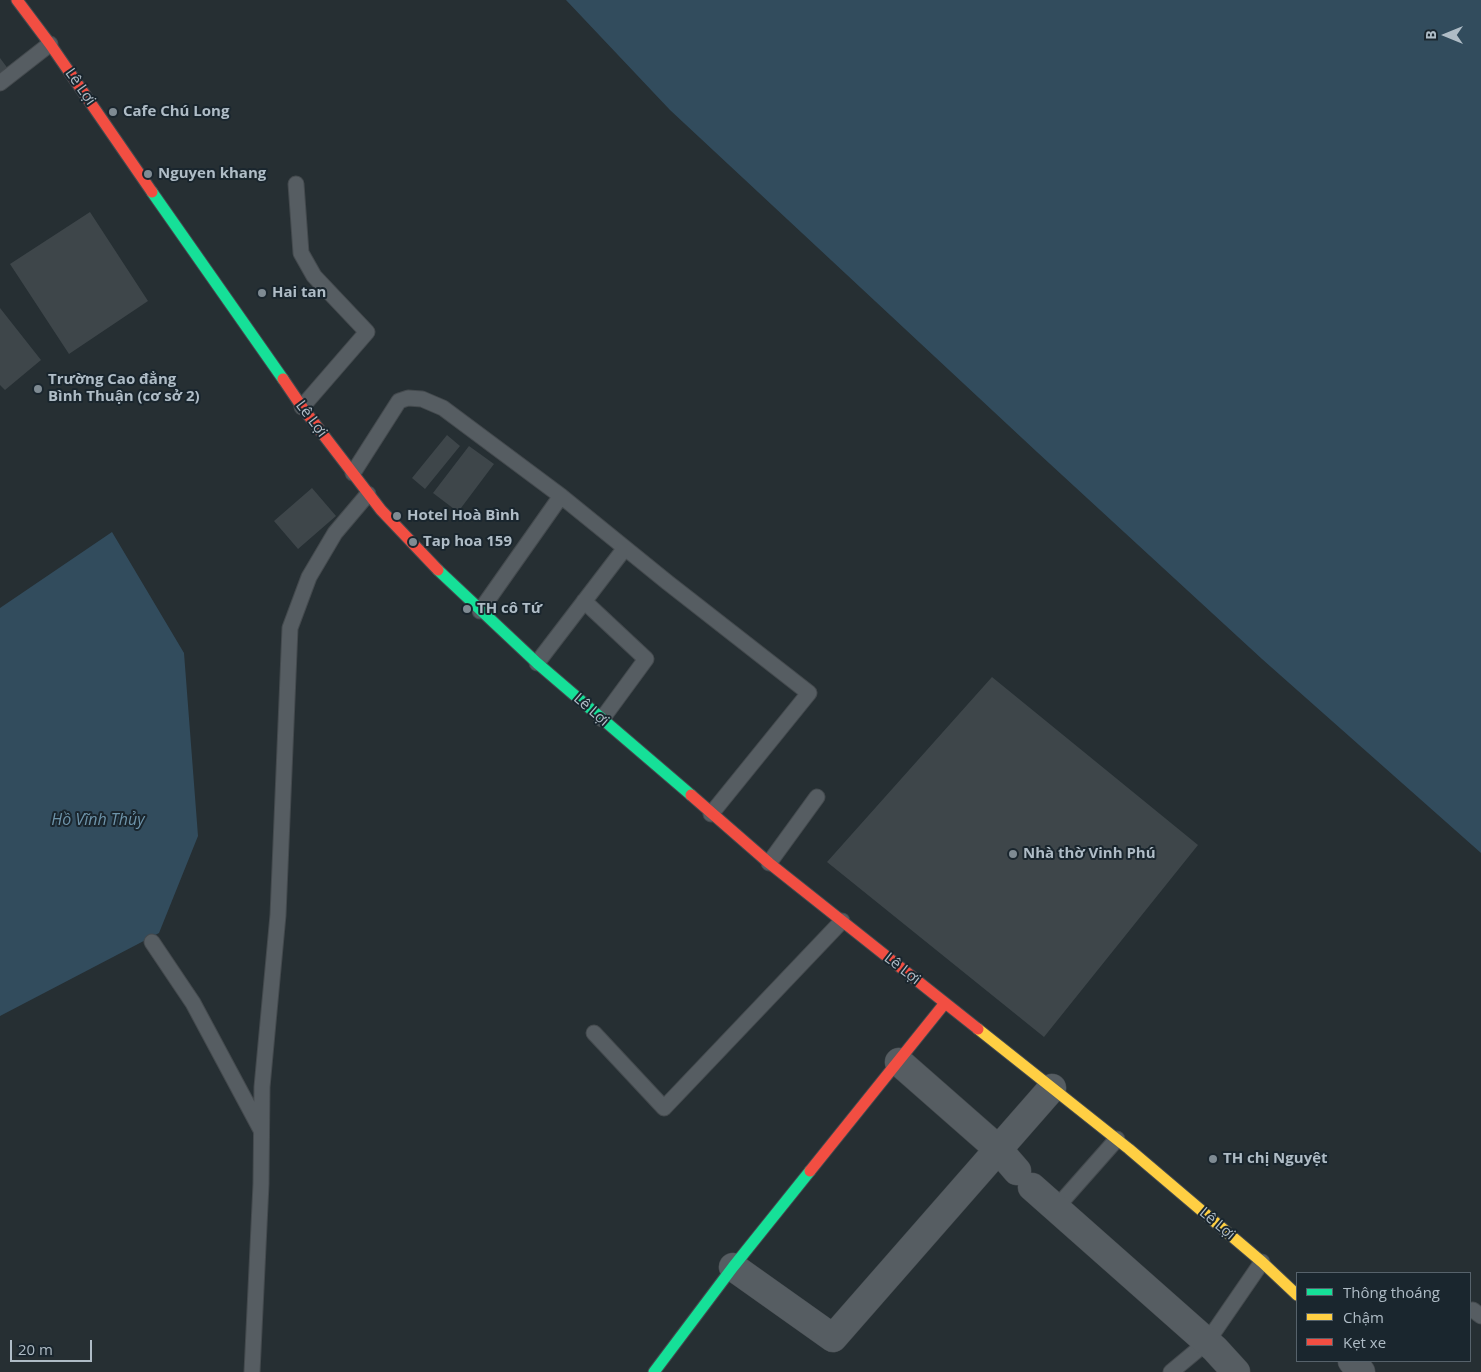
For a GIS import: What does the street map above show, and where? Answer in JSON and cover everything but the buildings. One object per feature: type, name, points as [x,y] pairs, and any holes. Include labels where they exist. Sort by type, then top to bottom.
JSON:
[{"type":"street","name":"Lê Lợi","points":[[17,0],[50,44],[302,407],[368,494],[452,585],[537,663],[769,863],[1116,1140],[1262,1262],[1296,1294]]},
{"type":"street","points":[[654,1372],[733,1267],[945,1003]]},
{"type":"street","points":[[899,1062],[998,1149],[1024,1179],[1207,1342],[1236,1372]]},
{"type":"street","points":[[733,1267],[833,1338],[1052,1088]]},
{"type":"street","points":[[1353,1362],[1361,1372]]},
{"type":"lane","points":[[0,84],[50,44]]},
{"type":"lane","points":[[296,184],[301,253],[314,276],[367,332],[302,407]]},
{"type":"lane","points":[[353,473],[399,401],[408,398],[422,398],[443,408],[562,496],[809,693],[711,814]]},
{"type":"lane","points":[[252,1372],[259,1244],[263,1067],[278,915],[290,628],[308,577],[335,533],[368,494]]},
{"type":"lane","points":[[480,611],[562,496]]},
{"type":"lane","points":[[537,663],[625,548]]},
{"type":"lane","points":[[584,601],[646,659],[602,719]]},
{"type":"lane","points":[[769,863],[817,797]]},
{"type":"lane","points":[[594,1033],[664,1108],[842,921]]},
{"type":"lane","points":[[152,942],[193,1003],[262,1131]]},
{"type":"lane","points":[[1056,1208],[1116,1140]]},
{"type":"lane","points":[[1171,1372],[1207,1342],[1262,1262]]},
{"type":"water","points":[[566,0],[1481,0],[1481,853],[1262,659],[670,110]]},
{"type":"water","name":"Hồ Vĩnh Thủy","points":[[112,532],[184,653],[198,836],[159,933],[0,1016],[0,608]]},
{"type":"traffic: fast","points":[[152,192],[283,379]]},
{"type":"traffic: fast","points":[[438,570],[537,663],[691,795]]},
{"type":"traffic: fast","points":[[654,1372],[733,1267],[810,1171]]},
{"type":"traffic: slow","points":[[978,1029],[1129,1149],[1262,1262],[1296,1294]]},
{"type":"traffic: jam","points":[[17,0],[50,44],[152,192]]},
{"type":"traffic: jam","points":[[283,379],[302,407],[381,510],[438,570]]},
{"type":"traffic: jam","points":[[691,795],[769,863],[978,1029]]},
{"type":"traffic: jam","points":[[810,1171],[945,1003]]},
{"type":"place","name":"Cafe Chú Long","points":[[113,112]]},
{"type":"place","name":"Nguyen khang","points":[[148,174]]},
{"type":"place","name":"Hai tan","points":[[262,293]]},
{"type":"place","name":"Trường Cao đẳng Bình Thuận (cơ sở 2)","points":[[38,389]]},
{"type":"place","name":"Hotel Hoà Bình","points":[[397,516]]},
{"type":"place","name":"Tap hoa 159","points":[[413,542]]},
{"type":"place","name":"TH cô Tứ","points":[[467,609]]},
{"type":"place","name":"Nhà thờ Vinh Phú","points":[[1013,854]]},
{"type":"place","name":"TH chị Nguyệt","points":[[1213,1159]]}]
